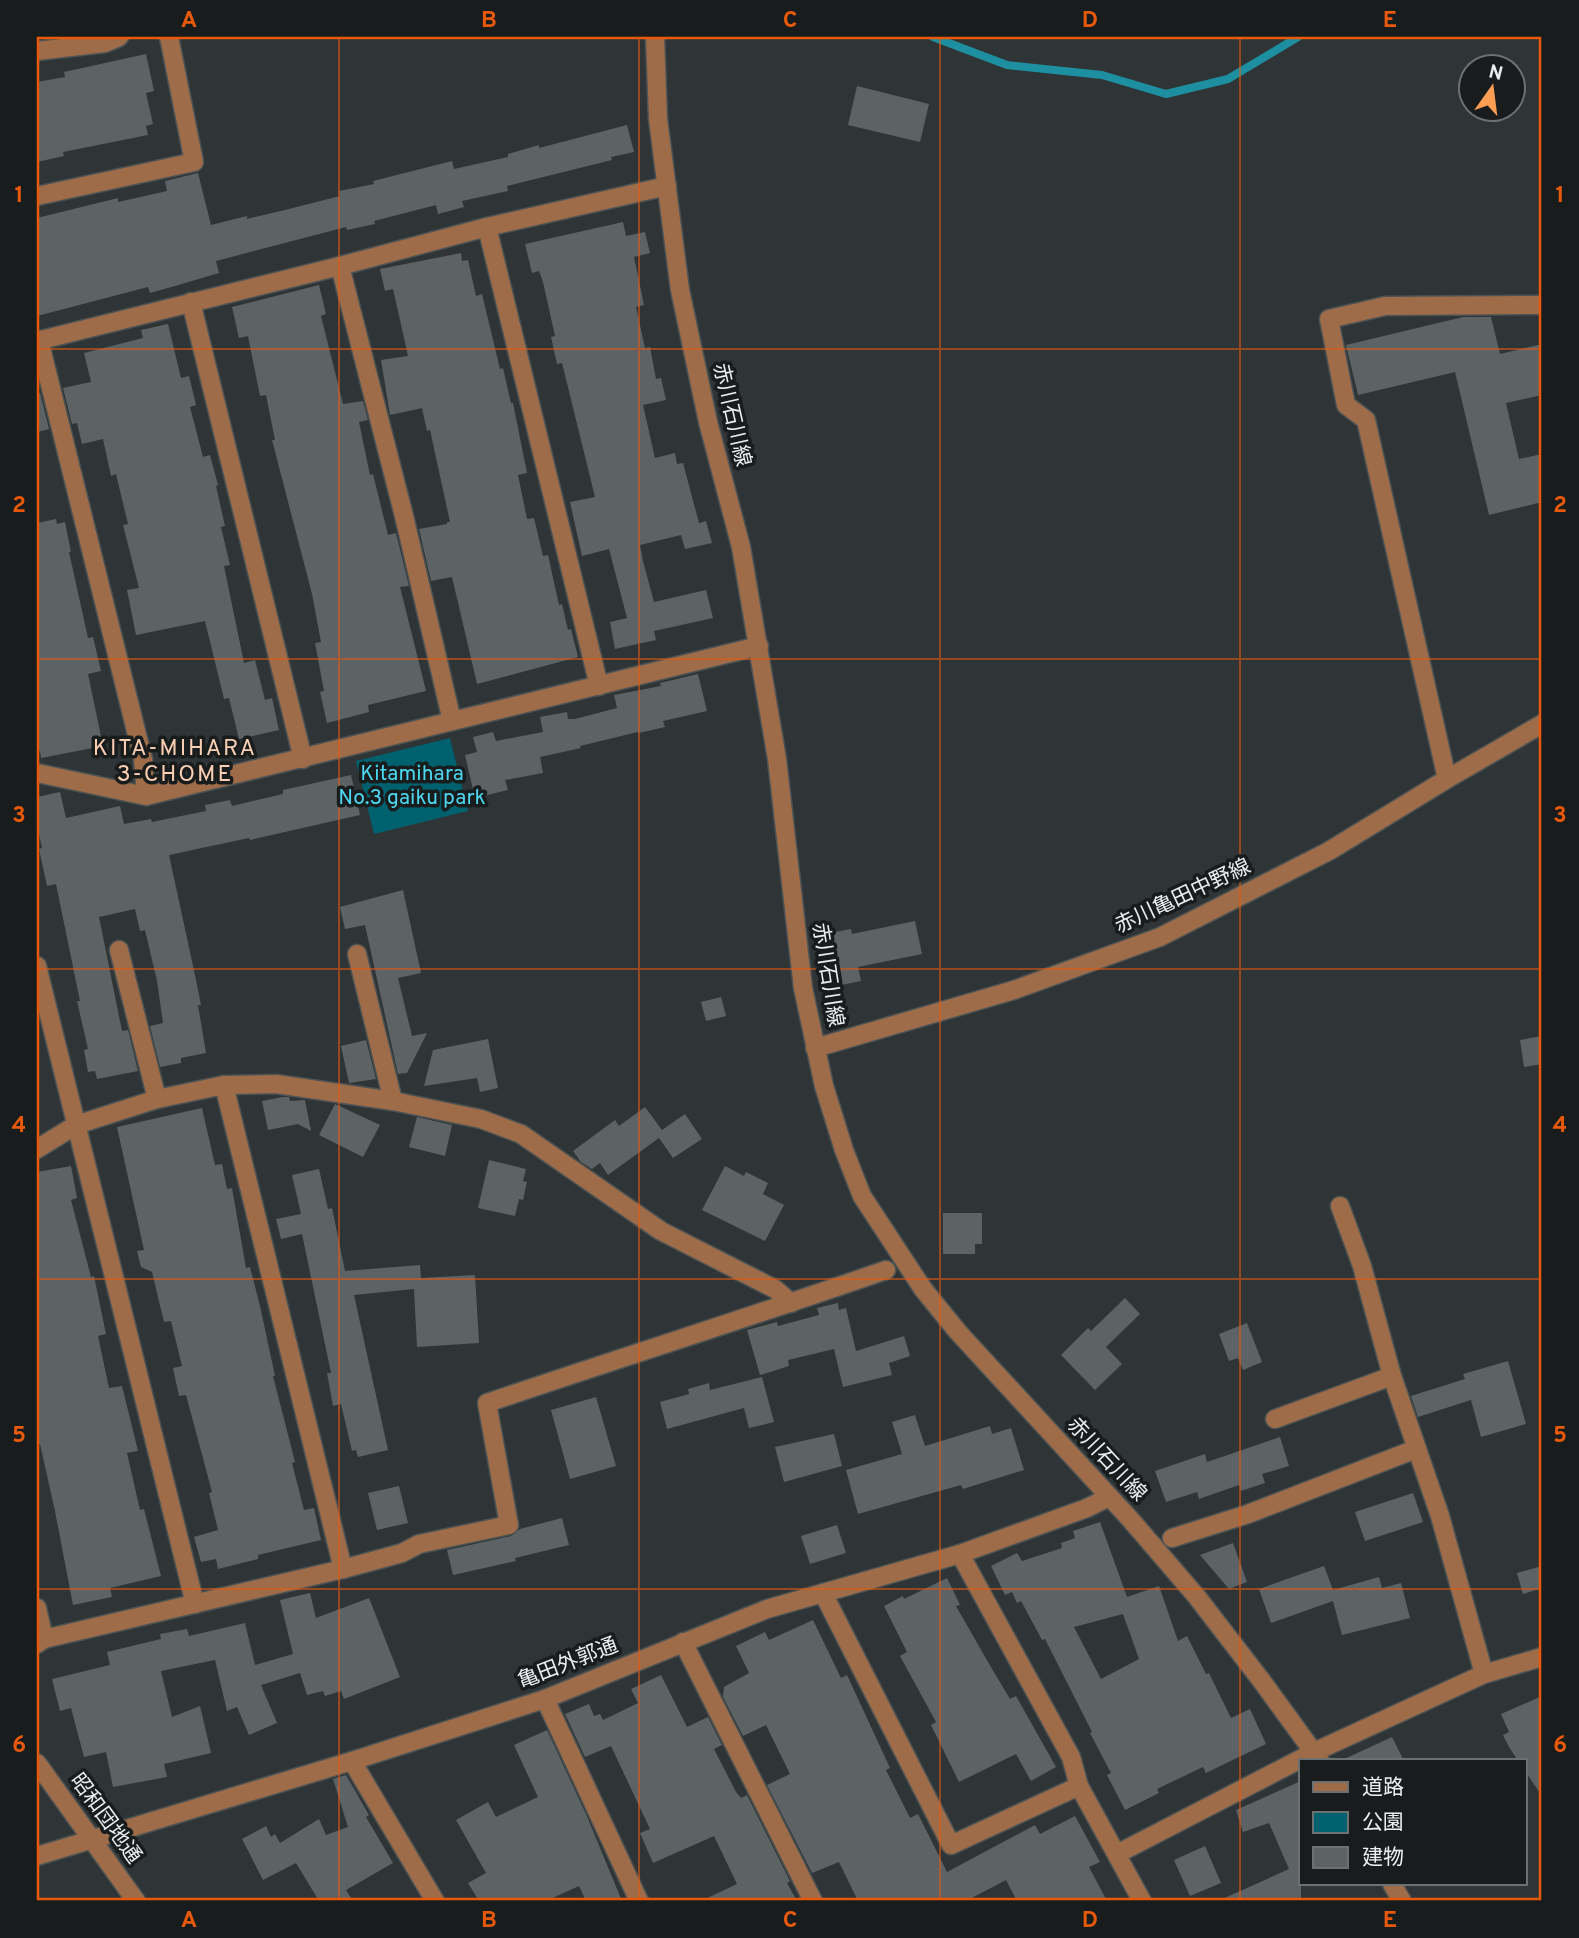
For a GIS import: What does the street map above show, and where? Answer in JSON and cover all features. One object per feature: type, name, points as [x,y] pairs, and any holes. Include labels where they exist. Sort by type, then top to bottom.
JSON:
[{"type":"street","points":[[37,51],[105,43],[119,37]]},
{"type":"street","points":[[37,196],[194,162],[169,37]]},
{"type":"street","name":"赤川石川線","points":[[655,37],[657,119],[680,290],[708,422],[741,547],[778,771],[803,988],[824,1086],[862,1196],[923,1289],[958,1332],[1197,1597],[1317,1757]]},
{"type":"street","points":[[146,796],[143,758],[38,341],[487,227],[667,186]]},
{"type":"street","points":[[487,227],[599,687]]},
{"type":"street","points":[[340,266],[404,516],[452,721]]},
{"type":"street","points":[[191,302],[303,758]]},
{"type":"street","points":[[1447,779],[1366,420],[1346,405],[1329,318],[1385,306],[1542,305]]},
{"type":"street","points":[[37,773],[146,796],[758,646]]},
{"type":"street","name":"赤川亀田中野線","points":[[815,1048],[1014,990],[1160,937],[1329,851],[1542,724]]},
{"type":"street","points":[[119,950],[158,1099]]},
{"type":"street","points":[[357,954],[393,1101]]},
{"type":"street","points":[[37,966],[195,1604]]},
{"type":"street","points":[[37,1149],[76,1125],[158,1099],[224,1085],[276,1084],[393,1101],[481,1119],[521,1134],[661,1231],[775,1289],[791,1303]]},
{"type":"street","points":[[224,1085],[343,1569]]},
{"type":"street","points":[[1340,1206],[1362,1266],[1392,1376],[1440,1516],[1484,1674]]},
{"type":"street","points":[[37,1608],[41,1642],[343,1569],[402,1553],[419,1544],[509,1525],[487,1403],[886,1270]]},
{"type":"street","points":[[1275,1419],[1392,1376]]},
{"type":"street","points":[[1172,1538],[1248,1514],[1416,1450]]},
{"type":"street","name":"亀田外郭通","points":[[37,1856],[352,1761],[545,1699],[767,1609],[960,1554],[1087,1508],[1109,1497]]},
{"type":"street","points":[[960,1554],[1071,1757],[1079,1786],[1142,1901]]},
{"type":"street","points":[[823,1593],[951,1846],[1079,1786]]},
{"type":"street","points":[[683,1642],[813,1901]]},
{"type":"street","points":[[1317,1757],[1484,1674],[1542,1657]]},
{"type":"street","points":[[545,1699],[639,1901]]},
{"type":"street","points":[[352,1761],[435,1901]]},
{"type":"street","name":"昭和団地通","points":[[37,1763],[136,1901]]},
{"type":"street","points":[[1117,1854],[1299,1766]]},
{"type":"street","points":[[1393,1885],[1402,1901]]},
{"type":"green space","name":"Kitamihara No.3 gaiku park","points":[[450,738],[468,811],[374,834],[356,761]]},
{"type":"building","points":[[146,54],[154,91],[146,93],[153,124],[146,126],[148,135],[63,152],[64,156],[37,162],[37,82],[65,77],[64,72]]},
{"type":"building","points":[[857,86],[929,104],[920,142],[848,125]]},
{"type":"building","points":[[627,125],[634,152],[611,157],[612,160],[507,186],[508,191],[462,201],[464,207],[438,214],[436,205],[374,221],[375,224],[347,230],[346,227],[216,261],[219,273],[150,293],[148,287],[37,316],[37,218],[118,198],[118,202],[167,191],[165,181],[198,173],[211,225],[340,196],[339,191],[374,184],[373,181],[452,161],[454,169],[508,157],[508,154],[539,145],[539,148]]},
{"type":"building","points":[[623,222],[626,236],[645,232],[650,253],[634,257],[644,305],[636,307],[645,348],[650,347],[656,379],[661,378],[666,400],[643,405],[655,458],[675,453],[677,464],[683,463],[699,523],[706,521],[712,543],[685,549],[681,535],[640,545],[643,561],[654,602],[706,590],[713,618],[654,631],[656,640],[615,649],[610,622],[627,618],[609,549],[582,556],[570,502],[595,497],[562,363],[557,364],[551,337],[555,336],[543,282],[539,271],[532,273],[525,244]]},
{"type":"building","points":[[461,253],[462,261],[468,260],[476,296],[482,294],[500,369],[503,368],[513,403],[527,473],[518,475],[527,519],[534,518],[543,556],[548,555],[559,605],[562,604],[578,657],[477,684],[452,577],[431,581],[419,529],[450,522],[430,430],[427,431],[422,408],[390,415],[381,360],[408,356],[393,289],[385,291],[380,269]]},
{"type":"building","points":[[319,285],[326,314],[321,316],[343,404],[363,401],[368,420],[359,422],[370,475],[373,474],[388,535],[396,533],[409,586],[400,587],[426,691],[368,705],[369,712],[327,723],[320,692],[324,691],[315,643],[321,642],[312,594],[272,440],[275,440],[266,395],[260,396],[248,336],[239,338],[232,307]]},
{"type":"building","points":[[1463,317],[1491,317],[1500,354],[1542,344],[1542,395],[1506,403],[1519,459],[1542,454],[1542,502],[1489,515],[1455,372],[1358,395],[1346,345]]},
{"type":"building","points":[[168,324],[181,378],[189,376],[196,405],[190,407],[203,457],[210,455],[218,485],[216,486],[225,526],[221,527],[230,565],[224,566],[244,663],[255,660],[265,700],[272,698],[279,730],[239,739],[229,698],[224,699],[205,621],[136,635],[127,590],[139,588],[123,525],[128,524],[116,474],[111,476],[103,439],[82,444],[77,423],[72,424],[63,388],[91,382],[84,353],[143,338],[141,330]]},
{"type":"building","points":[[40,393],[49,429],[37,432],[37,394]]},
{"type":"building","points":[[56,519],[57,524],[65,522],[88,638],[93,637],[101,671],[88,674],[103,746],[41,758],[40,751],[37,752],[37,523]]},
{"type":"building","points":[[698,674],[707,711],[663,721],[665,727],[540,757],[543,773],[505,780],[508,790],[475,798],[465,755],[477,752],[473,737],[493,732],[496,741],[543,732],[540,717],[567,712],[568,719],[575,719],[617,708],[614,695],[661,686],[660,683]]},
{"type":"building","points":[[351,775],[360,815],[169,855],[201,1005],[198,1005],[206,1053],[181,1058],[181,1063],[160,1067],[150,1026],[163,1023],[145,930],[140,931],[135,909],[99,917],[122,1031],[128,1030],[138,1071],[97,1079],[95,1071],[88,1072],[84,1050],[88,1049],[77,1001],[80,1001],[56,884],[47,886],[39,849],[42,848],[37,825],[37,797],[60,792],[66,818],[120,806],[124,824],[151,819],[152,822],[206,811],[205,805],[230,800],[232,806],[283,794],[283,790]]},
{"type":"building","points":[[403,890],[421,973],[398,978],[412,1036],[427,1033],[407,1073],[398,1074],[365,925],[345,929],[340,907]]},
{"type":"building","points":[[915,921],[922,954],[858,967],[861,981],[836,986],[825,934],[851,929],[852,934]]},
{"type":"building","points":[[721,997],[726,1016],[706,1021],[701,1002]]},
{"type":"building","points":[[1542,1036],[1542,1064],[1524,1067],[1520,1040]]},
{"type":"building","points":[[488,1039],[498,1088],[480,1092],[477,1078],[424,1086],[433,1050]]},
{"type":"building","points":[[366,1040],[376,1079],[349,1083],[341,1046]]},
{"type":"building","points":[[289,1097],[290,1101],[305,1100],[311,1131],[298,1124],[268,1130],[262,1101]]},
{"type":"building","points":[[335,1104],[380,1125],[363,1157],[319,1135]]},
{"type":"building","points":[[645,1107],[662,1130],[685,1114],[702,1139],[673,1158],[659,1138],[608,1175],[600,1163],[592,1169],[581,1162],[573,1151],[615,1120],[619,1126]]},
{"type":"building","points":[[202,1108],[215,1165],[222,1164],[227,1189],[232,1188],[246,1268],[250,1267],[260,1306],[304,1510],[314,1508],[321,1540],[258,1555],[258,1559],[218,1569],[216,1559],[201,1562],[194,1537],[218,1530],[209,1493],[212,1492],[186,1395],[179,1396],[173,1368],[182,1366],[171,1321],[164,1322],[152,1272],[141,1267],[137,1251],[144,1250],[117,1127]]},
{"type":"building","points":[[417,1117],[452,1125],[445,1156],[409,1147]]},
{"type":"building","points":[[489,1160],[526,1169],[523,1181],[527,1182],[523,1200],[519,1199],[515,1216],[478,1208]]},
{"type":"building","points":[[71,1166],[77,1198],[71,1200],[91,1277],[94,1276],[106,1334],[98,1336],[109,1388],[122,1386],[138,1451],[127,1453],[140,1510],[144,1509],[161,1576],[110,1588],[112,1597],[73,1605],[40,1444],[37,1445],[37,1172]]},
{"type":"building","points":[[725,1166],[744,1176],[746,1172],[768,1183],[763,1194],[784,1205],[765,1241],[702,1210]]},
{"type":"building","points":[[319,1169],[328,1209],[332,1208],[345,1271],[420,1265],[421,1278],[475,1275],[479,1343],[417,1347],[414,1289],[354,1295],[388,1450],[358,1457],[356,1450],[352,1451],[341,1404],[333,1406],[327,1373],[331,1373],[302,1234],[281,1239],[276,1219],[301,1214],[292,1175]]},
{"type":"building","points":[[943,1213],[982,1213],[982,1244],[975,1244],[975,1254],[943,1254]]},
{"type":"building","points":[[1125,1298],[1140,1314],[1106,1347],[1122,1364],[1095,1390],[1061,1355],[1088,1328],[1091,1331]]},
{"type":"building","points":[[838,1303],[839,1310],[846,1308],[856,1351],[904,1336],[910,1356],[889,1363],[892,1375],[843,1387],[834,1349],[788,1360],[789,1366],[760,1375],[747,1330],[777,1322],[778,1326],[819,1315],[817,1308]]},
{"type":"building","points":[[1247,1323],[1262,1362],[1243,1370],[1238,1358],[1229,1361],[1219,1334]]},
{"type":"building","points":[[1508,1361],[1526,1424],[1481,1437],[1471,1400],[1418,1417],[1411,1396],[1465,1379],[1463,1374]]},
{"type":"building","points":[[762,1377],[774,1422],[749,1428],[744,1408],[667,1429],[660,1402],[689,1394],[688,1389],[709,1383],[710,1390]]},
{"type":"building","points":[[596,1397],[616,1466],[570,1479],[551,1410]]},
{"type":"building","points":[[915,1415],[925,1446],[990,1426],[992,1434],[1011,1428],[1024,1470],[963,1489],[961,1485],[858,1514],[846,1470],[902,1454],[892,1422]]},
{"type":"building","points":[[834,1434],[842,1466],[784,1482],[775,1447]]},
{"type":"building","points":[[1280,1437],[1289,1466],[1262,1474],[1265,1483],[1241,1491],[1239,1485],[1199,1499],[1197,1492],[1166,1502],[1155,1471],[1205,1454],[1207,1462]]},
{"type":"building","points":[[399,1486],[408,1523],[377,1530],[368,1493]]},
{"type":"building","points":[[1413,1493],[1423,1522],[1365,1541],[1355,1512]]},
{"type":"building","points":[[562,1518],[569,1545],[515,1558],[516,1561],[453,1575],[447,1550],[511,1536],[520,1529]]},
{"type":"building","points":[[1100,1522],[1127,1597],[1159,1586],[1178,1641],[1187,1636],[1231,1718],[1250,1709],[1266,1744],[1206,1773],[1203,1767],[1157,1789],[1159,1793],[1125,1810],[1107,1775],[1111,1773],[1090,1733],[1092,1732],[1045,1639],[1042,1640],[1021,1601],[1017,1603],[1012,1592],[1005,1595],[991,1566],[1017,1553],[1022,1561],[1062,1548],[1061,1543],[1075,1538],[1073,1531]],"holes":[[[1123,1614],[1139,1659],[1101,1679],[1074,1627]]]},
{"type":"building","points":[[837,1525],[846,1553],[810,1564],[801,1536]]},
{"type":"building","points":[[1233,1543],[1247,1582],[1229,1589],[1200,1555]]},
{"type":"building","points":[[1324,1566],[1333,1590],[1379,1577],[1382,1588],[1401,1583],[1410,1618],[1342,1635],[1333,1601],[1271,1623],[1259,1589]]},
{"type":"building","points":[[1542,1566],[1542,1588],[1523,1594],[1517,1573]]},
{"type":"building","points":[[947,1578],[960,1605],[956,1606],[988,1662],[1010,1699],[1016,1696],[1056,1767],[1031,1781],[1016,1754],[959,1782],[931,1725],[936,1722],[900,1656],[907,1652],[884,1606]]},
{"type":"building","points":[[310,1593],[316,1618],[369,1598],[400,1677],[344,1699],[341,1691],[325,1696],[323,1691],[307,1695],[300,1673],[261,1685],[277,1723],[249,1735],[237,1707],[227,1711],[215,1660],[161,1671],[172,1717],[200,1706],[211,1753],[164,1764],[167,1777],[113,1787],[106,1752],[84,1757],[71,1708],[60,1711],[52,1679],[110,1665],[107,1652],[161,1639],[160,1634],[187,1629],[189,1636],[245,1623],[255,1665],[293,1654],[280,1600]]},
{"type":"building","points":[[813,1620],[841,1678],[847,1675],[890,1768],[886,1770],[910,1818],[918,1814],[947,1872],[1035,1825],[1040,1834],[1075,1816],[1100,1862],[1089,1867],[1107,1901],[1017,1901],[1006,1880],[966,1901],[858,1901],[839,1862],[812,1873],[767,1785],[790,1774],[766,1725],[743,1736],[723,1697],[724,1687],[749,1673],[736,1646],[765,1632],[769,1640]]},
{"type":"building","points":[[661,1675],[687,1727],[708,1717],[722,1745],[714,1749],[736,1792],[741,1798],[747,1795],[790,1881],[787,1883],[797,1901],[701,1901],[737,1884],[714,1836],[653,1863],[640,1833],[650,1829],[611,1746],[585,1757],[565,1714],[589,1704],[594,1716],[600,1714],[603,1720],[638,1703],[631,1689]]},
{"type":"building","points":[[1542,1696],[1542,1796],[1526,1772],[1526,1759],[1517,1759],[1503,1735],[1509,1732],[1501,1714]]},
{"type":"building","points":[[547,1730],[622,1901],[586,1901],[579,1886],[546,1901],[479,1901],[468,1883],[486,1873],[456,1820],[488,1802],[496,1817],[538,1797],[514,1745]]},
{"type":"building","points":[[1392,1737],[1403,1759],[1344,1759]]},
{"type":"building","points":[[346,1775],[369,1815],[366,1817],[393,1863],[346,1890],[353,1901],[319,1901],[296,1863],[263,1880],[242,1839],[266,1826],[271,1837],[275,1834],[280,1843],[319,1819],[326,1835],[348,1827],[333,1779]]},
{"type":"building","points":[[1299,1782],[1301,1901],[1218,1901],[1289,1869],[1269,1823],[1243,1832],[1236,1810]]},
{"type":"building","points":[[1205,1846],[1221,1883],[1190,1896],[1174,1860]]},
{"type":"waterway","points":[[933,37],[1007,65],[1102,75],[1166,94],[1228,79],[1298,37]]},
{"type":"district","name":"KITA-MIHARA 3-CHOME","points":[[175,762]]}]
